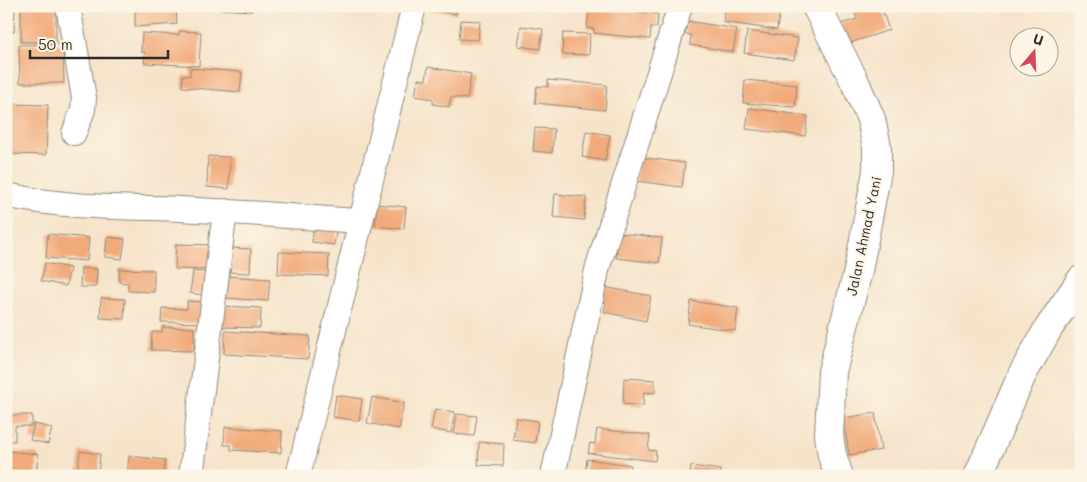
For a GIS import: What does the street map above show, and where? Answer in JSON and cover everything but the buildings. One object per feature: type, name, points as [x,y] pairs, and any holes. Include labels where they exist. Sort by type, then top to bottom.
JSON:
[{"type":"highway","name":"Jalan Ahmad Yani","points":[[816,6],[871,119],[877,147],[878,171],[860,262],[832,372],[829,436],[832,455],[839,476]]},
{"type":"highway","points":[[978,476],[1022,375],[1048,329],[1081,280]]},
{"type":"street","points":[[68,6],[84,98],[83,110],[74,133]]},
{"type":"street","points":[[298,476],[359,221],[414,6]]},
{"type":"street","points":[[553,476],[598,266],[680,6]]},
{"type":"street","points":[[6,195],[87,206],[224,211],[359,221]]},
{"type":"street","points":[[191,476],[224,211]]}]
